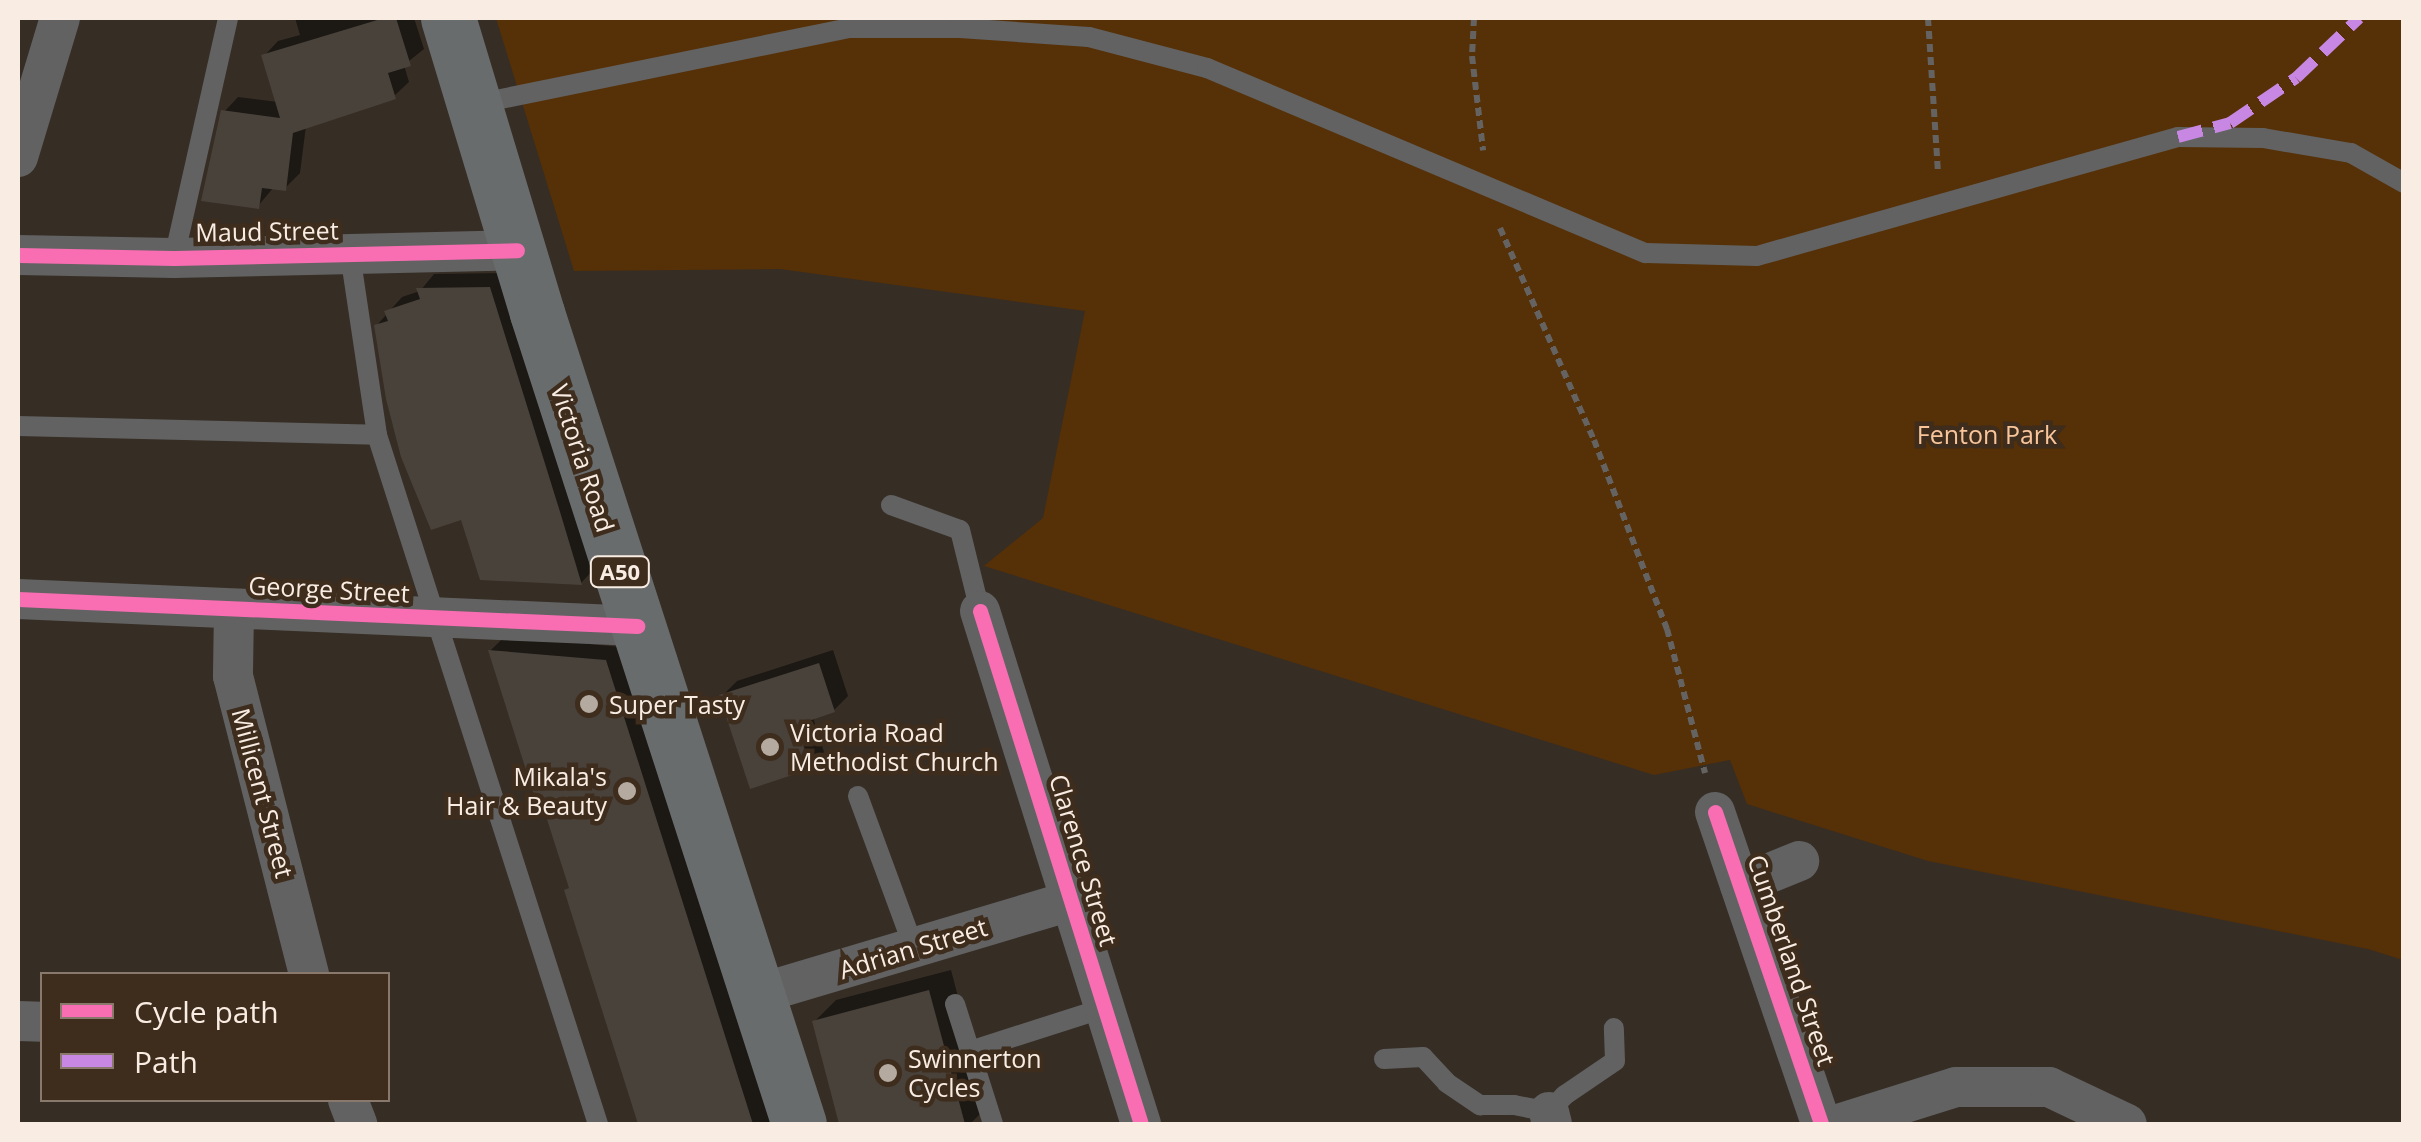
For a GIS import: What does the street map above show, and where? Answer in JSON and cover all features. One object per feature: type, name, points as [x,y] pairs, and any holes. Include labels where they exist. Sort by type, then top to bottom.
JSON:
[{"type":"main road","name":"Victoria Road","points":[[448,18],[517,250],[799,1124]]},
{"type":"street","points":[[18,157],[60,18]]},
{"type":"street","name":"Maud Street","points":[[18,255],[174,258],[517,250]]},
{"type":"street","name":"George Street","points":[[18,599],[637,626]]},
{"type":"street","name":"Millicent Street","points":[[234,609],[233,676],[308,972]]},
{"type":"street","name":"Clarence Street","points":[[980,611],[1141,1124]]},
{"type":"street","name":"Cumberland Street","points":[[1715,812],[1821,1124]]},
{"type":"street","name":"Cumberland Street","points":[[1740,884],[1799,861]]},
{"type":"street","name":"Adrian Street","points":[[756,995],[1071,901]]},
{"type":"street","points":[[1838,1124],[1956,1087],[2049,1087],[2127,1124]]},
{"type":"lane","points":[[174,258],[228,18]]},
{"type":"lane","points":[[475,105],[850,28],[960,28],[1089,37],[1206,68],[1646,253],[1757,256],[2178,137],[2263,138],[2351,153],[2404,183]]},
{"type":"lane","points":[[350,254],[377,435],[598,1124]]},
{"type":"lane","points":[[18,426],[377,435]]},
{"type":"lane","points":[[892,505],[960,530],[980,611]]},
{"type":"lane","points":[[858,796],[914,948]]},
{"type":"lane","points":[[954,1004],[993,1124]]},
{"type":"lane","points":[[970,1052],[1104,1008]]},
{"type":"lane","points":[[1384,1059],[1423,1057],[1447,1083],[1480,1105],[1514,1104],[1551,1118],[1565,1095],[1615,1061],[1614,1028]]},
{"type":"path","points":[[1474,18],[1472,56],[1484,134],[1480,182],[1594,440],[1666,628],[1715,812]]},
{"type":"path","points":[[1928,18],[1941,202]]},
{"type":"green space","name":"Fenton Park","points":[[496,18],[2403,18],[2403,960],[2368,949],[1928,861],[1747,804],[1730,760],[1654,775],[984,566],[1043,518],[1085,311],[780,269],[574,271]]},
{"type":"building","points":[[384,18],[396,18],[411,66],[388,73],[396,99],[293,133],[286,191],[262,188],[259,209],[201,201],[221,110],[280,118],[261,55]]},
{"type":"building","points":[[490,287],[582,585],[480,580],[461,520],[431,530],[401,457],[386,399],[374,325],[388,321],[384,311],[420,299],[416,288]]},
{"type":"building","points":[[488,650],[606,660],[753,1124],[638,1124],[564,890],[569,888],[544,810],[539,811]]},
{"type":"building","name":"Victoria Road Methodist Church","points":[[819,663],[835,712],[797,725],[811,769],[750,789],[719,695]]},
{"type":"building","name":"Swinnerton Cycles","points":[[929,990],[965,1124],[839,1124],[812,1021]]},
{"type":"marked path","points":[[2178,137],[2230,123],[2296,78],[2359,18]]},
{"type":"cycle path","points":[[18,255],[174,258],[517,250]]},
{"type":"cycle path","points":[[18,599],[637,626]]},
{"type":"cycle path","points":[[980,611],[1141,1124]]},
{"type":"cycle path","points":[[1715,812],[1821,1124]]},
{"type":"place","name":"Super Tasty","points":[[589,704]]},
{"type":"place","name":"Victoria Road Methodist Church","points":[[770,747]]},
{"type":"place","name":"Mikala's Hair & Beauty","points":[[627,791]]},
{"type":"place","name":"Swinnerton Cycles","points":[[888,1073]]}]
